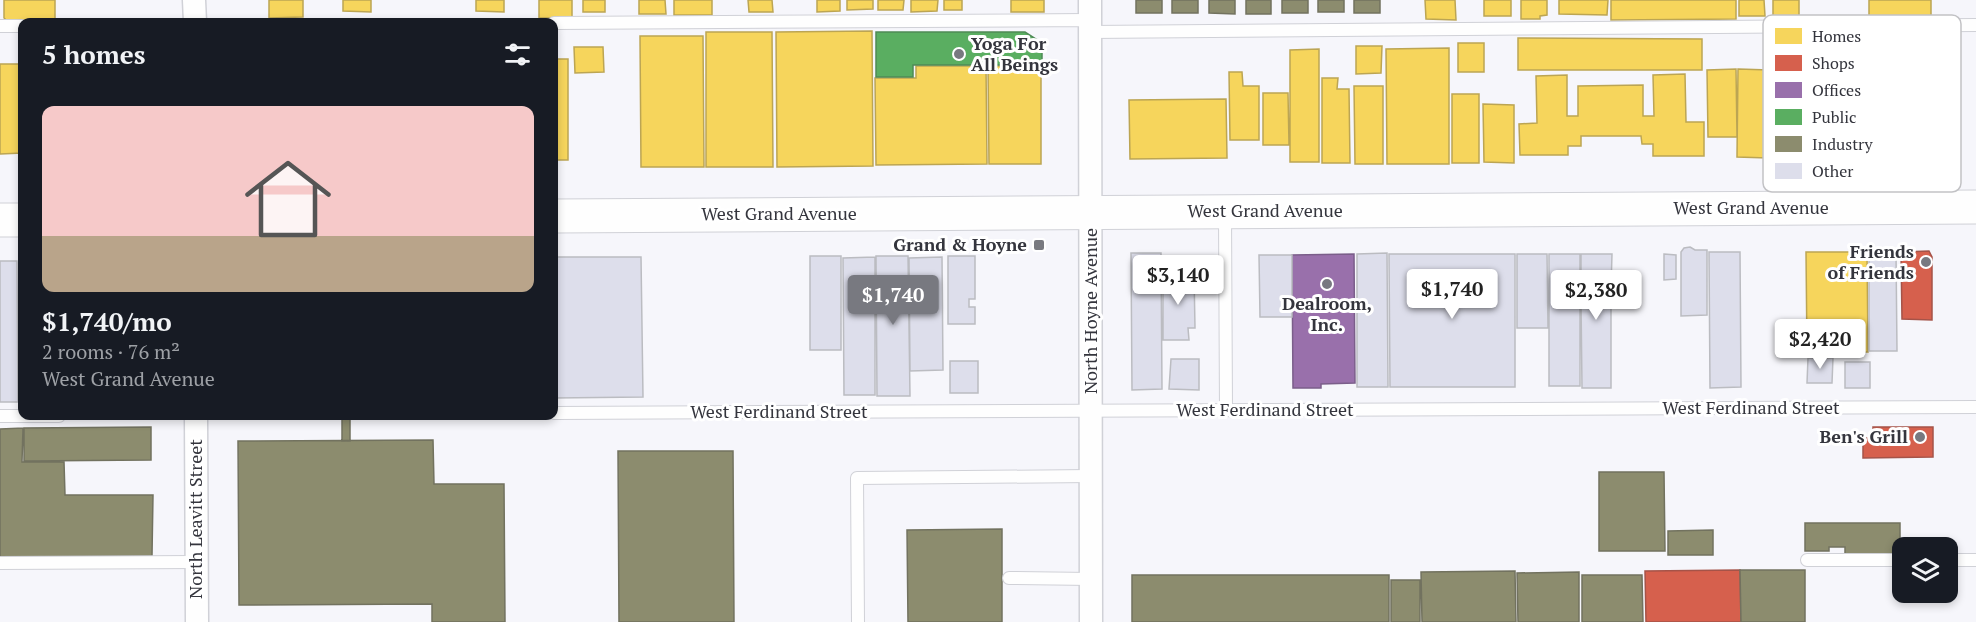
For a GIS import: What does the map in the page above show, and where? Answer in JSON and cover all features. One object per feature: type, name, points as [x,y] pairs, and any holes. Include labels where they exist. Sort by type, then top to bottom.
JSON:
[{"type":"main road","name":"West Grand Avenue","points":[[558,216],[1976,207]]},
{"type":"main road","points":[[0,220],[18,220]]},
{"type":"street","points":[[194,0],[195,18]]},
{"type":"street","name":"North Hoyne Avenue","points":[[1090,17],[1091,622]]},
{"type":"street","name":"North Leavitt Street","points":[[196,420],[197,622]]},
{"type":"lane","points":[[558,23],[1090,17],[1763,23]]},
{"type":"lane","points":[[1961,25],[1976,25]]},
{"type":"lane","points":[[0,26],[18,26]]},
{"type":"lane","points":[[1225,212],[1226,410]]},
{"type":"lane","name":"West Ferdinand Street","points":[[558,413],[1976,407]]},
{"type":"lane","points":[[0,416],[18,416]]},
{"type":"lane","points":[[858,622],[857,478],[1091,476]]},
{"type":"lane","points":[[1807,560],[1892,560]]},
{"type":"lane","points":[[1958,560],[1976,560]]},
{"type":"lane","points":[[0,563],[196,562]]},
{"type":"lane","points":[[1009,578],[1091,579]]},
{"type":"building: Homes","points":[[4,0],[55,0],[55,18],[18,18],[18,24],[11,24],[4,18]]},
{"type":"building: Homes","points":[[269,0],[303,0],[303,17],[269,18]]},
{"type":"building: Homes","points":[[343,0],[371,0],[371,12],[343,11]]},
{"type":"building: Homes","points":[[476,0],[504,0],[504,12],[476,11]]},
{"type":"building: Homes","points":[[539,0],[572,0],[572,18],[539,18]]},
{"type":"building: Homes","points":[[583,0],[605,0],[605,12],[583,12]]},
{"type":"building: Homes","points":[[639,0],[665,0],[666,14],[639,14]]},
{"type":"building: Homes","points":[[674,0],[712,0],[712,15],[674,15]]},
{"type":"building: Homes","points":[[748,0],[772,0],[773,12],[749,12]]},
{"type":"building: Homes","points":[[817,0],[840,0],[840,11],[817,12]]},
{"type":"building: Homes","points":[[847,0],[873,0],[873,9],[847,10]]},
{"type":"building: Homes","points":[[878,0],[904,0],[903,10],[878,10]]},
{"type":"building: Homes","points":[[911,0],[938,0],[937,11],[911,12]]},
{"type":"building: Homes","points":[[944,0],[962,0],[962,10],[944,10]]},
{"type":"building: Homes","points":[[1011,0],[1044,0],[1044,12],[1011,12]]},
{"type":"building: Homes","points":[[1425,0],[1455,0],[1456,20],[1426,19]]},
{"type":"building: Homes","points":[[1484,0],[1511,0],[1511,16],[1484,16]]},
{"type":"building: Homes","points":[[1521,0],[1547,0],[1547,15],[1540,16],[1540,19],[1521,19]]},
{"type":"building: Homes","points":[[1559,0],[1608,0],[1607,15],[1559,14]]},
{"type":"building: Homes","points":[[1611,0],[1736,0],[1736,19],[1611,20]]},
{"type":"building: Homes","points":[[1739,0],[1764,0],[1765,15],[1739,16]]},
{"type":"building: Homes","points":[[1773,0],[1799,0],[1799,15],[1773,15]]},
{"type":"building: Homes","points":[[1869,0],[1931,0],[1931,15],[1869,15]]},
{"type":"building: Homes","points":[[872,31],[873,166],[777,167],[776,32]]},
{"type":"building: Homes","points":[[706,32],[772,32],[773,167],[706,167]]},
{"type":"building: Homes","points":[[640,36],[703,36],[704,167],[641,167]]},
{"type":"building: Homes","points":[[1518,38],[1702,39],[1702,70],[1518,70]]},
{"type":"building: Homes","points":[[1458,43],[1484,43],[1484,72],[1458,72]]},
{"type":"building: Homes","points":[[1356,46],[1382,46],[1381,73],[1356,74]]},
{"type":"building: Homes","points":[[574,47],[603,47],[604,72],[575,73]]},
{"type":"building: Homes","points":[[1449,48],[1449,164],[1387,164],[1386,49]]},
{"type":"building: Homes","points":[[1319,49],[1319,162],[1290,162],[1290,50]]},
{"type":"building: Homes","points":[[558,59],[568,59],[568,160],[558,160]]},
{"type":"building: Homes","points":[[0,64],[18,64],[18,153],[0,154]]},
{"type":"building: Homes","points":[[916,66],[986,66],[987,164],[876,165],[875,78],[916,78]]},
{"type":"building: Homes","points":[[988,66],[1041,66],[1041,164],[989,164]]},
{"type":"building: Homes","points":[[1736,69],[1737,137],[1708,137],[1707,70]]},
{"type":"building: Homes","points":[[1738,69],[1763,70],[1763,158],[1737,157]]},
{"type":"building: Homes","points":[[1229,72],[1242,72],[1243,86],[1259,86],[1259,140],[1230,140]]},
{"type":"building: Homes","points":[[1685,74],[1686,122],[1704,122],[1704,156],[1653,156],[1653,144],[1642,144],[1641,136],[1581,136],[1581,146],[1568,146],[1568,155],[1520,155],[1519,124],[1537,123],[1536,76],[1567,75],[1567,116],[1578,116],[1578,86],[1643,85],[1643,116],[1654,116],[1653,75]]},
{"type":"building: Homes","points":[[1322,78],[1338,78],[1337,89],[1349,89],[1350,163],[1322,163]]},
{"type":"building: Homes","points":[[1354,86],[1383,86],[1383,164],[1355,164]]},
{"type":"building: Homes","points":[[1263,93],[1288,93],[1289,145],[1263,145]]},
{"type":"building: Homes","points":[[1452,94],[1479,94],[1479,163],[1452,163]]},
{"type":"building: Homes","points":[[1226,99],[1227,158],[1130,159],[1129,100]]},
{"type":"building: Homes","points":[[1483,104],[1514,105],[1514,163],[1484,162]]},
{"type":"building: Homes","points":[[1806,252],[1867,252],[1868,352],[1807,352]]},
{"type":"building: Shops","points":[[1929,251],[1932,257],[1932,320],[1902,319],[1901,252]]},
{"type":"building: Shops","points":[[1873,427],[1933,427],[1933,457],[1863,458],[1863,438],[1873,438]]},
{"type":"building: Shops","points":[[1740,570],[1741,622],[1646,622],[1645,571]]},
{"type":"building: Offices","points":[[1354,254],[1355,383],[1321,384],[1321,388],[1293,388],[1292,255]]},
{"type":"building: Public","name":"Yoga For All Beings","points":[[876,32],[1025,32],[1042,43],[1042,65],[913,65],[913,77],[876,77]]},
{"type":"building: Industry","points":[[1136,0],[1162,0],[1162,13],[1136,13]]},
{"type":"building: Industry","points":[[1172,0],[1198,0],[1198,13],[1172,13]]},
{"type":"building: Industry","points":[[1209,0],[1235,0],[1235,14],[1209,13]]},
{"type":"building: Industry","points":[[1246,0],[1271,0],[1271,14],[1246,14]]},
{"type":"building: Industry","points":[[1282,0],[1308,0],[1308,13],[1282,13]]},
{"type":"building: Industry","points":[[1318,0],[1344,0],[1344,12],[1318,12]]},
{"type":"building: Industry","points":[[1354,0],[1380,0],[1380,13],[1354,13]]},
{"type":"building: Industry","points":[[342,420],[350,420],[350,441],[342,441]]},
{"type":"building: Industry","points":[[151,427],[151,460],[24,461],[24,428]]},
{"type":"building: Industry","points":[[23,428],[22,462],[64,462],[65,495],[153,495],[152,556],[0,557],[0,429]]},
{"type":"building: Industry","points":[[433,440],[434,484],[504,484],[505,622],[432,622],[432,604],[239,605],[238,441]]},
{"type":"building: Industry","points":[[618,451],[733,451],[734,622],[619,622]]},
{"type":"building: Industry","points":[[1599,472],[1664,472],[1665,551],[1599,551]]},
{"type":"building: Industry","points":[[1805,523],[1900,523],[1900,537],[1892,537],[1892,554],[1845,554],[1845,547],[1829,547],[1829,551],[1805,551]]},
{"type":"building: Industry","points":[[1002,529],[1002,622],[908,622],[907,530]]},
{"type":"building: Industry","points":[[1713,530],[1713,555],[1668,555],[1668,531]]},
{"type":"building: Industry","points":[[1740,570],[1805,570],[1805,622],[1741,622]]},
{"type":"building: Industry","points":[[1515,571],[1516,622],[1422,622],[1421,572]]},
{"type":"building: Industry","points":[[1579,572],[1579,622],[1518,622],[1517,573]]},
{"type":"building: Industry","points":[[1132,575],[1389,575],[1389,622],[1132,622]]},
{"type":"building: Industry","points":[[1582,575],[1642,575],[1643,622],[1582,622]]},
{"type":"building: Industry","points":[[1391,580],[1420,580],[1420,622],[1391,622]]},
{"type":"building: Other","points":[[1690,247],[1695,250],[1707,250],[1707,315],[1681,316],[1681,252],[1684,248]]},
{"type":"building: Other","points":[[1709,252],[1740,252],[1741,387],[1710,388]]},
{"type":"building: Other","points":[[1869,252],[1896,252],[1897,351],[1869,351]]},
{"type":"building: Other","points":[[1131,253],[1161,253],[1162,389],[1132,390]]},
{"type":"building: Other","points":[[1387,253],[1388,387],[1357,387],[1357,254]]},
{"type":"building: Other","points":[[1389,254],[1515,254],[1515,387],[1390,387]]},
{"type":"building: Other","points":[[1517,254],[1547,254],[1548,328],[1517,328]]},
{"type":"building: Other","points":[[1549,254],[1580,254],[1580,386],[1549,386]]},
{"type":"building: Other","points":[[1581,254],[1612,254],[1611,287],[1607,286],[1608,298],[1611,297],[1611,388],[1582,388],[1581,301],[1585,286],[1581,281]]},
{"type":"building: Other","points":[[1664,254],[1676,255],[1676,279],[1664,280]]},
{"type":"building: Other","points":[[1259,255],[1292,255],[1292,317],[1260,317]]},
{"type":"building: Other","points":[[810,256],[841,256],[841,350],[810,350]]},
{"type":"building: Other","points":[[876,256],[908,256],[910,396],[877,396]]},
{"type":"building: Other","points":[[948,256],[975,256],[975,299],[969,299],[969,307],[975,307],[975,324],[948,324]]},
{"type":"building: Other","points":[[558,257],[641,257],[643,397],[558,398]]},
{"type":"building: Other","points":[[875,257],[875,395],[844,395],[843,258]]},
{"type":"building: Other","points":[[942,257],[943,370],[910,371],[909,258]]},
{"type":"building: Other","points":[[0,261],[17,261],[18,402],[0,402]]},
{"type":"building: Other","points":[[1194,273],[1195,328],[1188,328],[1189,340],[1163,340],[1163,274]]},
{"type":"building: Other","points":[[1808,358],[1833,358],[1832,383],[1807,383]]},
{"type":"building: Other","points":[[1171,359],[1199,359],[1199,390],[1169,389]]},
{"type":"building: Other","points":[[950,361],[978,361],[978,393],[950,393]]},
{"type":"building: Other","points":[[1845,362],[1870,362],[1870,388],[1845,388]]},
{"type":"place","name":"Yoga For All Beings","points":[[959,54]]},
{"type":"place","name":"Grand & Hoyne","points":[[1039,245]]},
{"type":"place","name":"Friends of Friends","points":[[1926,262]]},
{"type":"place","name":"Dealroom, Inc.","points":[[1327,284]]},
{"type":"place","name":"Ben's Grill","points":[[1920,437]]}]
